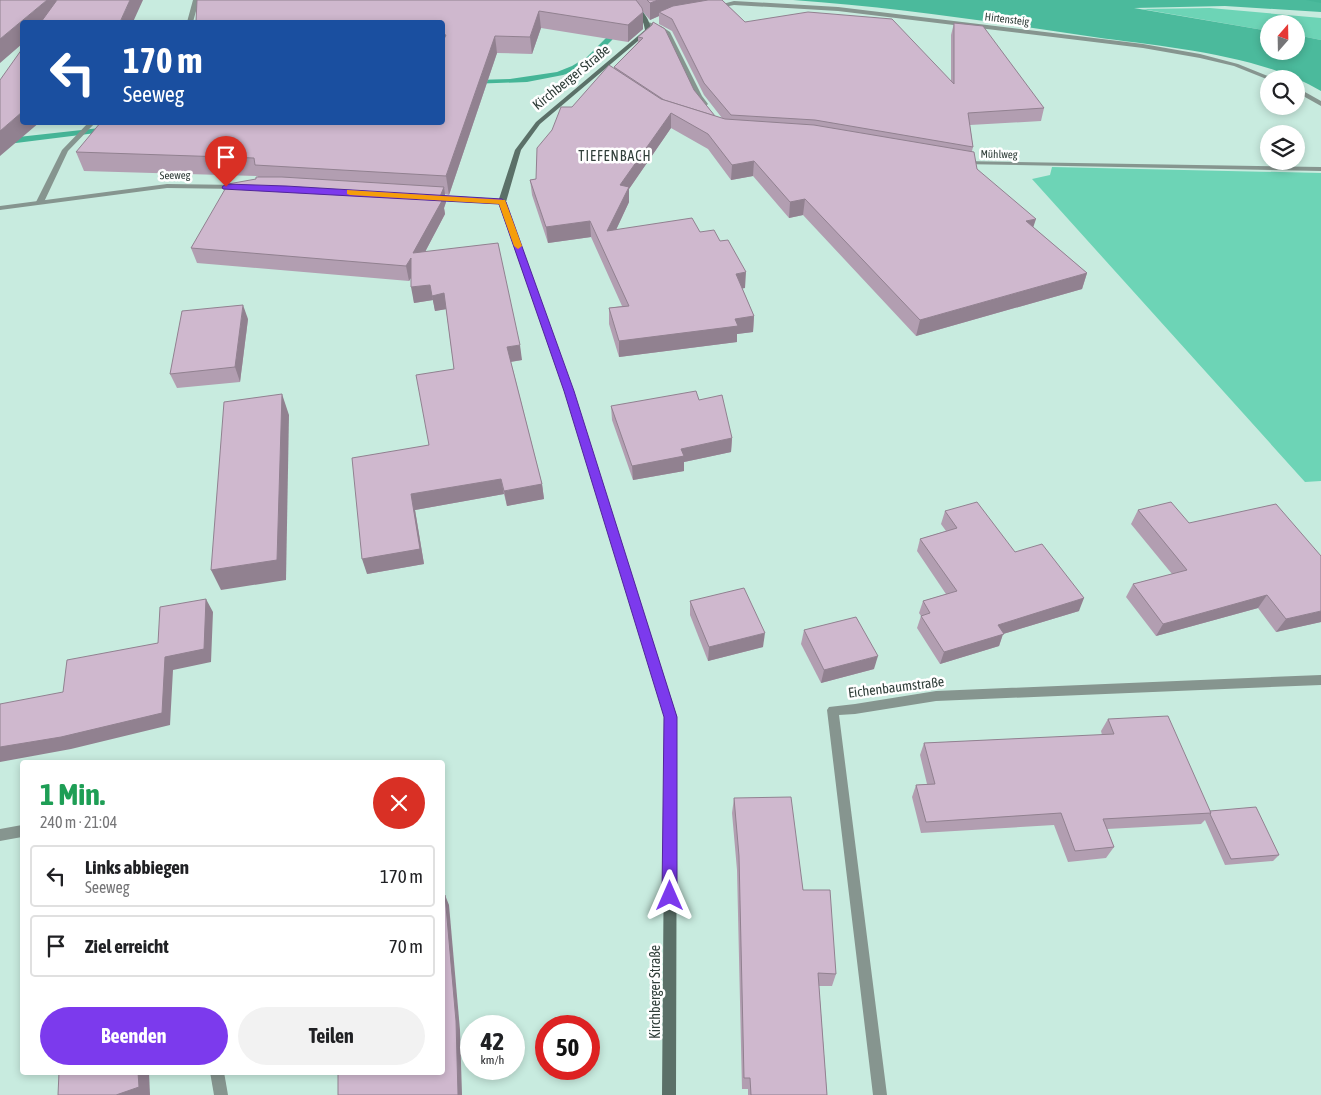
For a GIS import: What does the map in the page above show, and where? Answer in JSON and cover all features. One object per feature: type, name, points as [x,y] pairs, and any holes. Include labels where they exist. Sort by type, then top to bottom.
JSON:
[{"type":"main road","points":[[628,2],[646,20]]},
{"type":"main road","name":"Kirchberger Straße","points":[[646,20],[648,30],[538,123],[518,150],[502,202],[569,391],[671,717],[668,1095]]},
{"type":"street","points":[[191,20],[196,0]]},
{"type":"street","name":"Hirtensteig","points":[[707,8],[734,3],[838,9],[965,24],[1200,56],[1236,65],[1260,74]]},
{"type":"street","points":[[646,20],[664,18]]},
{"type":"street","points":[[646,20],[668,33],[699,96],[710,110]]},
{"type":"street","points":[[601,70],[611,75]]},
{"type":"street","points":[[1305,94],[1321,104]]},
{"type":"street","points":[[40,202],[65,150],[89,125]]},
{"type":"street","name":"Mühlweg","points":[[951,161],[1321,169]]},
{"type":"street","name":"Seeweg","points":[[0,208],[166,186],[246,187]]},
{"type":"street","points":[[424,197],[502,202]]},
{"type":"street","name":"Eichenbaumstraße","points":[[880,1095],[833,710],[936,696],[1321,680]]},
{"type":"street","points":[[0,835],[20,831]]},
{"type":"street","points":[[218,1075],[221,1095]]},
{"type":"green space","points":[[793,0],[1321,0],[1321,12],[1225,6],[1134,8],[1260,29],[1260,60],[1305,60],[1305,37],[1321,40],[1321,91],[1305,83],[1305,70],[1274,70],[1240,60],[1180,49],[868,7]]},
{"type":"green space","points":[[1210,8],[1288,15],[1260,15],[1260,29],[1142,9]]},
{"type":"green space","points":[[1305,17],[1321,18],[1321,40],[1305,37]]},
{"type":"green space","points":[[1052,167],[1321,173],[1321,481],[1305,482],[1032,179],[1050,175]]},
{"type":"building","points":[[0,0],[47,0],[23,20],[20,20],[20,22],[0,39]]},
{"type":"building","points":[[57,0],[130,0],[121,20],[42,20]]},
{"type":"building","points":[[197,0],[636,0],[643,12],[628,25],[539,11],[530,37],[495,36],[446,176],[255,165],[254,158],[76,152],[98,125],[445,125],[445,20],[196,20]]},
{"type":"building","points":[[647,0],[658,0],[650,3]]},
{"type":"building","points":[[708,0],[722,0],[745,22],[808,12],[892,19],[954,84],[954,23],[983,26],[1044,108],[968,113],[973,147],[815,120],[731,115],[704,83],[672,19],[659,12],[673,6]]},
{"type":"building","points":[[653,22],[665,29],[694,90],[715,116],[664,100],[614,67],[643,38],[638,37]]},
{"type":"building","points":[[20,52],[20,114],[0,131],[0,80]]},
{"type":"building","points":[[609,65],[661,99],[725,119],[814,125],[974,152],[977,169],[1036,219],[1026,221],[1087,273],[920,320],[805,199],[790,202],[754,161],[732,165],[708,134],[671,113],[620,185],[629,187],[607,231],[692,218],[700,232],[714,230],[720,241],[728,240],[746,272],[736,274],[754,316],[735,319],[738,326],[619,341],[609,308],[629,306],[590,221],[546,227],[530,180],[536,179],[537,148],[552,130],[561,107],[572,107]]},
{"type":"building","points":[[256,177],[444,187],[439,199],[443,199],[413,253],[498,243],[520,345],[507,347],[542,484],[504,491],[501,479],[411,494],[420,549],[362,559],[352,458],[429,445],[416,375],[454,369],[444,293],[432,296],[430,285],[411,287],[411,258],[406,266],[191,248],[228,184],[256,179]]},
{"type":"building","points":[[243,305],[235,367],[170,374],[182,311]]},
{"type":"building","points":[[696,391],[699,400],[722,395],[732,438],[681,449],[684,456],[632,466],[611,406]]},
{"type":"building","points":[[282,394],[277,560],[211,570],[224,402]]},
{"type":"building","points":[[977,502],[1015,552],[1042,544],[1084,598],[998,625],[1004,634],[944,652],[921,616],[930,613],[923,601],[957,591],[920,539],[957,528],[945,511]]},
{"type":"building","points":[[1171,502],[1189,523],[1276,504],[1321,556],[1321,611],[1286,619],[1267,595],[1163,624],[1133,584],[1187,570],[1138,510]]},
{"type":"building","points":[[744,588],[765,633],[709,647],[690,601]]},
{"type":"building","points":[[206,599],[204,649],[165,657],[162,713],[61,737],[0,747],[0,704],[63,692],[67,660],[158,643],[160,607]]},
{"type":"building","points":[[856,617],[878,656],[824,670],[804,630]]},
{"type":"building","points":[[1168,716],[1211,813],[1103,819],[1114,847],[1075,851],[1061,813],[926,822],[916,785],[935,784],[924,743],[1114,734],[1108,719]]},
{"type":"building","points":[[791,797],[803,890],[830,890],[836,974],[818,973],[827,1095],[751,1095],[750,1078],[744,1078],[739,856],[734,798]]},
{"type":"building","points":[[1256,807],[1279,855],[1231,859],[1210,811]]},
{"type":"building","points":[[445,895],[456,1021],[458,1095],[338,1095],[338,1075],[445,1075]]},
{"type":"building","points":[[59,1075],[138,1075],[139,1087],[116,1095],[58,1095]]},
{"type":"waterway","points":[[445,83],[527,80],[575,68],[596,52],[625,17],[687,0]]},
{"type":"waterway","points":[[1309,0],[1321,1]]},
{"type":"waterway","points":[[0,142],[109,129]]},
{"type":"slow traffic","points":[[350,192],[502,202],[518,246]]},
{"type":"district","name":"TIEFENBACH","points":[[615,156]]},
{"type":"route","points":[[226,187],[286,188],[502,202],[569,391],[671,717],[670,896]]}]
